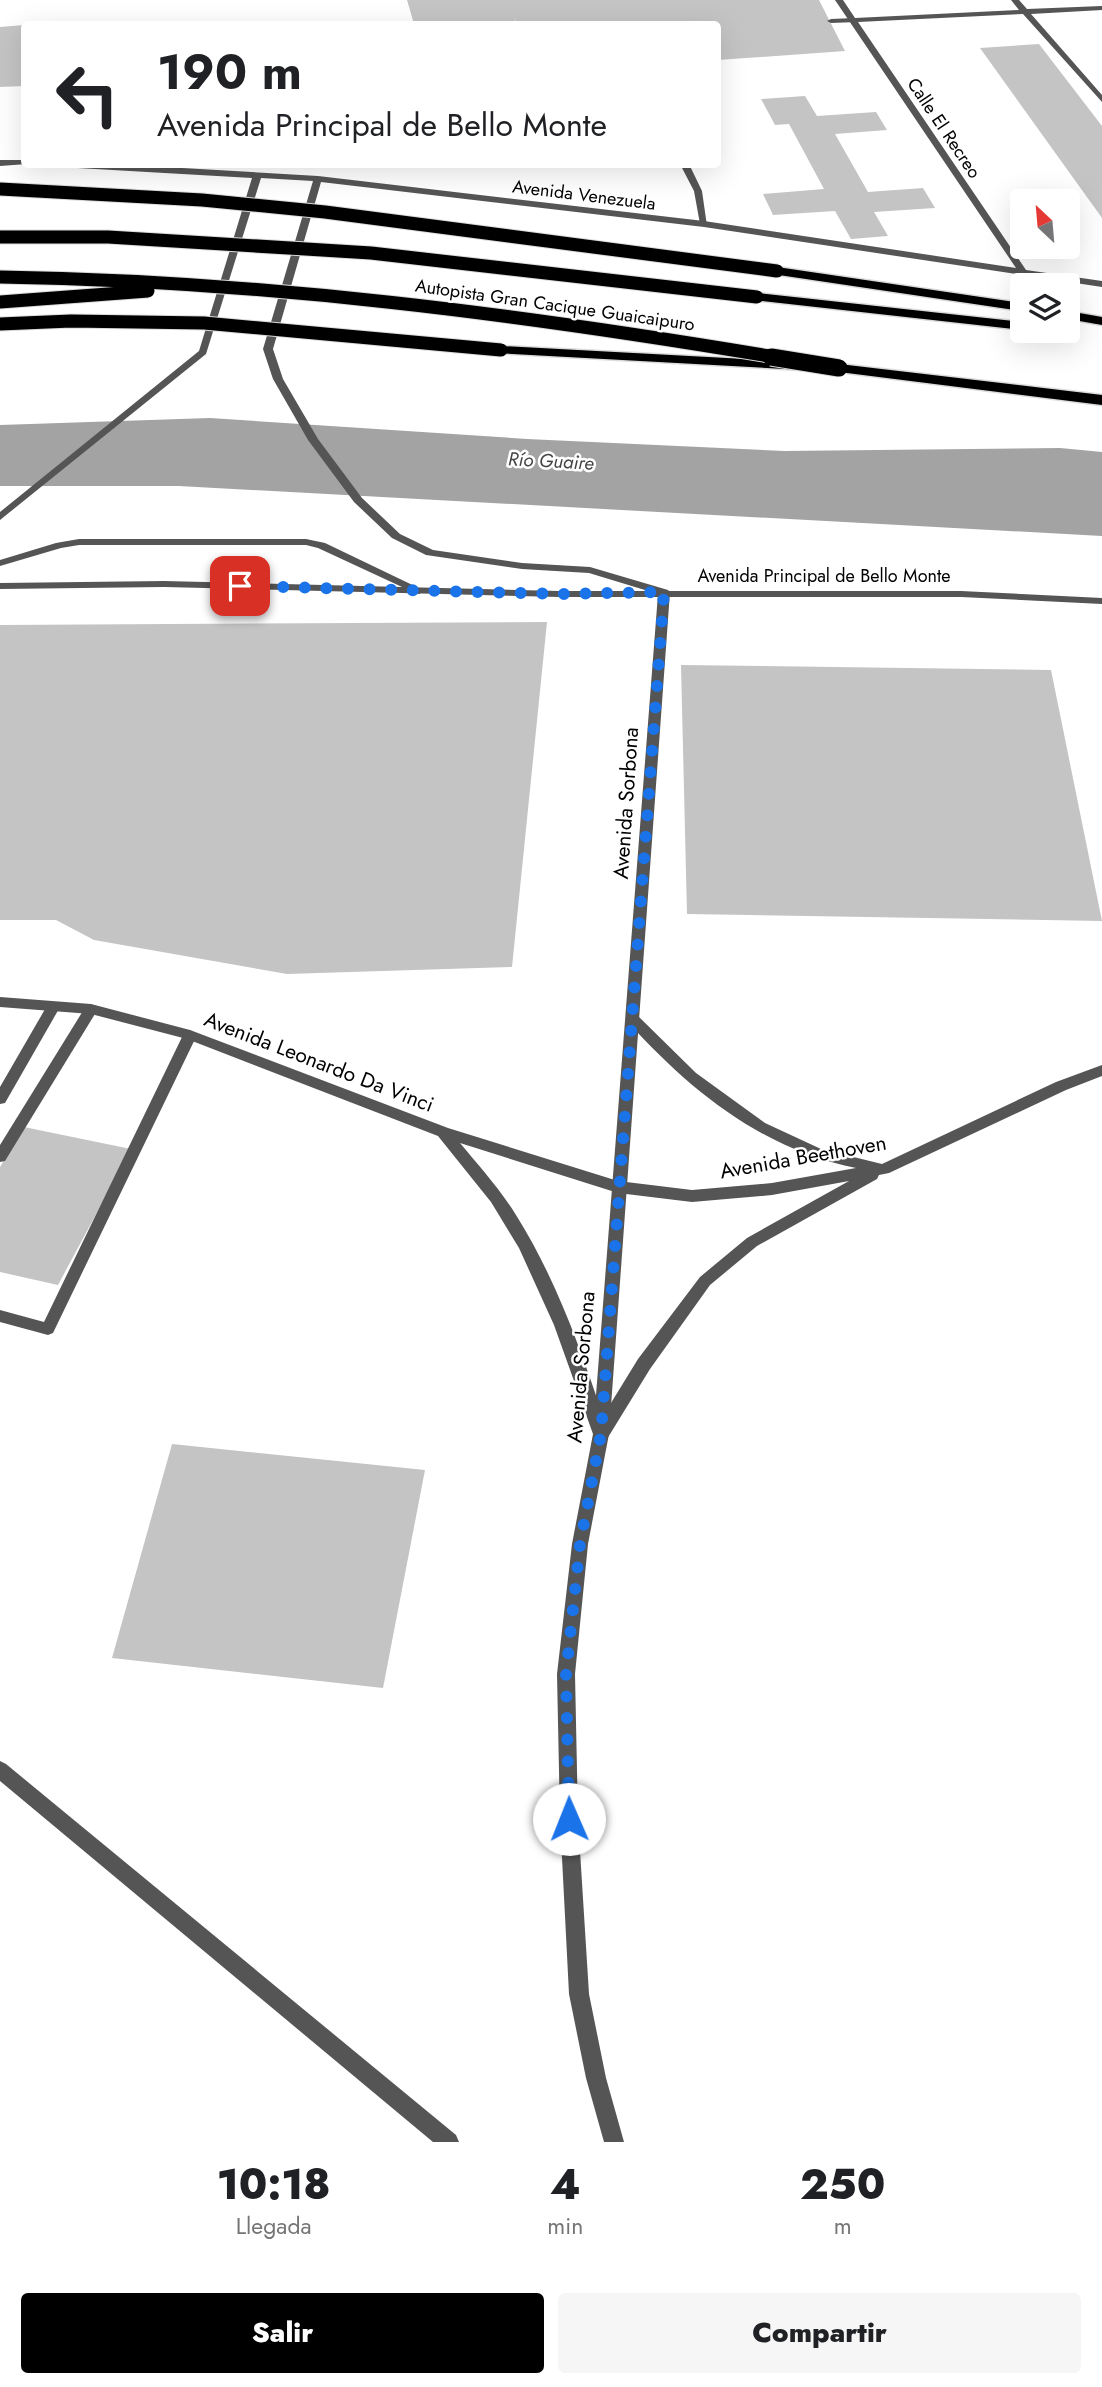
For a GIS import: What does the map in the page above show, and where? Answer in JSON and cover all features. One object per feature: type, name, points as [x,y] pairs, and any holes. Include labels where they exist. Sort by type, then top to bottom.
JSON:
[{"type":"highway","points":[[0,189],[177,199],[325,212],[777,271],[1010,305]]},
{"type":"highway","name":"Autopista Gran Cacique Guaicaipuro","points":[[0,237],[121,238],[371,253],[1010,325]]},
{"type":"highway","name":"Autopista Gran Cacique Guaicaipuro","points":[[0,277],[80,276],[238,284],[614,330],[839,368],[1102,400]]},
{"type":"highway","points":[[0,302],[238,284]]},
{"type":"highway","points":[[1080,317],[1102,321]]},
{"type":"highway","points":[[0,324],[71,321],[204,323],[501,351],[839,368]]},
{"type":"highway","points":[[1080,331],[1102,333]]},
{"type":"street","name":"Calle El Recreo","points":[[839,0],[1024,273]]},
{"type":"street","points":[[1015,0],[1102,100]]},
{"type":"street","points":[[831,21],[1102,8]]},
{"type":"street","points":[[0,163],[21,163]]},
{"type":"street","name":"Avenida Venezuela","points":[[139,168],[318,179],[704,224],[1024,273]]},
{"type":"street","points":[[686,168],[698,191],[704,224]]},
{"type":"street","points":[[2,515],[203,352],[258,174]]},
{"type":"street","points":[[318,179],[268,349],[278,379],[313,440],[358,500],[396,536],[430,552],[522,566],[590,570],[664,592]]},
{"type":"street","name":"Avenida Venezuela","points":[[1080,281],[1102,284]]},
{"type":"street","points":[[0,563],[79,542],[306,542],[321,545],[419,591]]},
{"type":"street","name":"Avenida Principal de Bello Monte","points":[[0,586],[164,584],[419,591],[961,594],[1102,601]]},
{"type":"street","name":"Avenida Sorbona","points":[[614,2142],[596,2078],[579,1994],[569,1819],[566,1674],[580,1544],[601,1434],[664,592]]},
{"type":"street","name":"Avenida Leonardo Da Vinci","points":[[0,1002],[91,1009],[190,1035],[443,1132],[618,1187]]},
{"type":"street","points":[[0,1099],[53,1007]]},
{"type":"street","points":[[0,1157],[91,1009]]},
{"type":"street","points":[[633,1019],[657,1047],[730,1107],[768,1130],[808,1150],[884,1169]]},
{"type":"street","points":[[0,1316],[48,1329],[190,1035]]},
{"type":"street","name":"Avenida Beethoven","points":[[618,1187],[692,1196],[772,1189],[884,1169],[1061,1086],[1102,1070]]},
{"type":"street","points":[[443,1132],[511,1219],[576,1354],[601,1434]]},
{"type":"street","points":[[601,1434],[644,1364],[705,1281],[752,1242],[884,1169]]},
{"type":"street","points":[[0,1769],[449,2142]]},
{"type":"water","name":"Río Guaire","points":[[210,418],[527,439],[784,451],[1060,448],[1102,452],[1102,536],[179,486],[0,486],[0,425]]},
{"type":"building","points":[[407,0],[819,0],[845,51],[721,60],[721,21],[516,21],[514,17],[516,21],[413,21]]},
{"type":"building","points":[[21,25],[21,86],[0,87],[0,27]]},
{"type":"building","points":[[1039,44],[1102,126],[1102,218],[980,48]]},
{"type":"building","points":[[805,96],[817,116],[876,112],[887,130],[835,134],[868,192],[923,188],[935,208],[874,212],[888,236],[851,239],[835,211],[773,215],[763,194],[824,189],[789,124],[775,125],[761,99]]},
{"type":"building","points":[[547,622],[512,967],[287,974],[94,940],[56,920],[0,920],[0,625]]},
{"type":"building","points":[[681,665],[1051,670],[1102,921],[687,914]]},
{"type":"building","points":[[24,1127],[131,1149],[58,1285],[0,1272],[0,1167]]},
{"type":"building","points":[[172,1444],[425,1470],[383,1688],[112,1658]]},
{"type":"route","points":[[240,586],[559,594],[664,592],[601,1434],[580,1544],[566,1674],[569,1819]]}]
